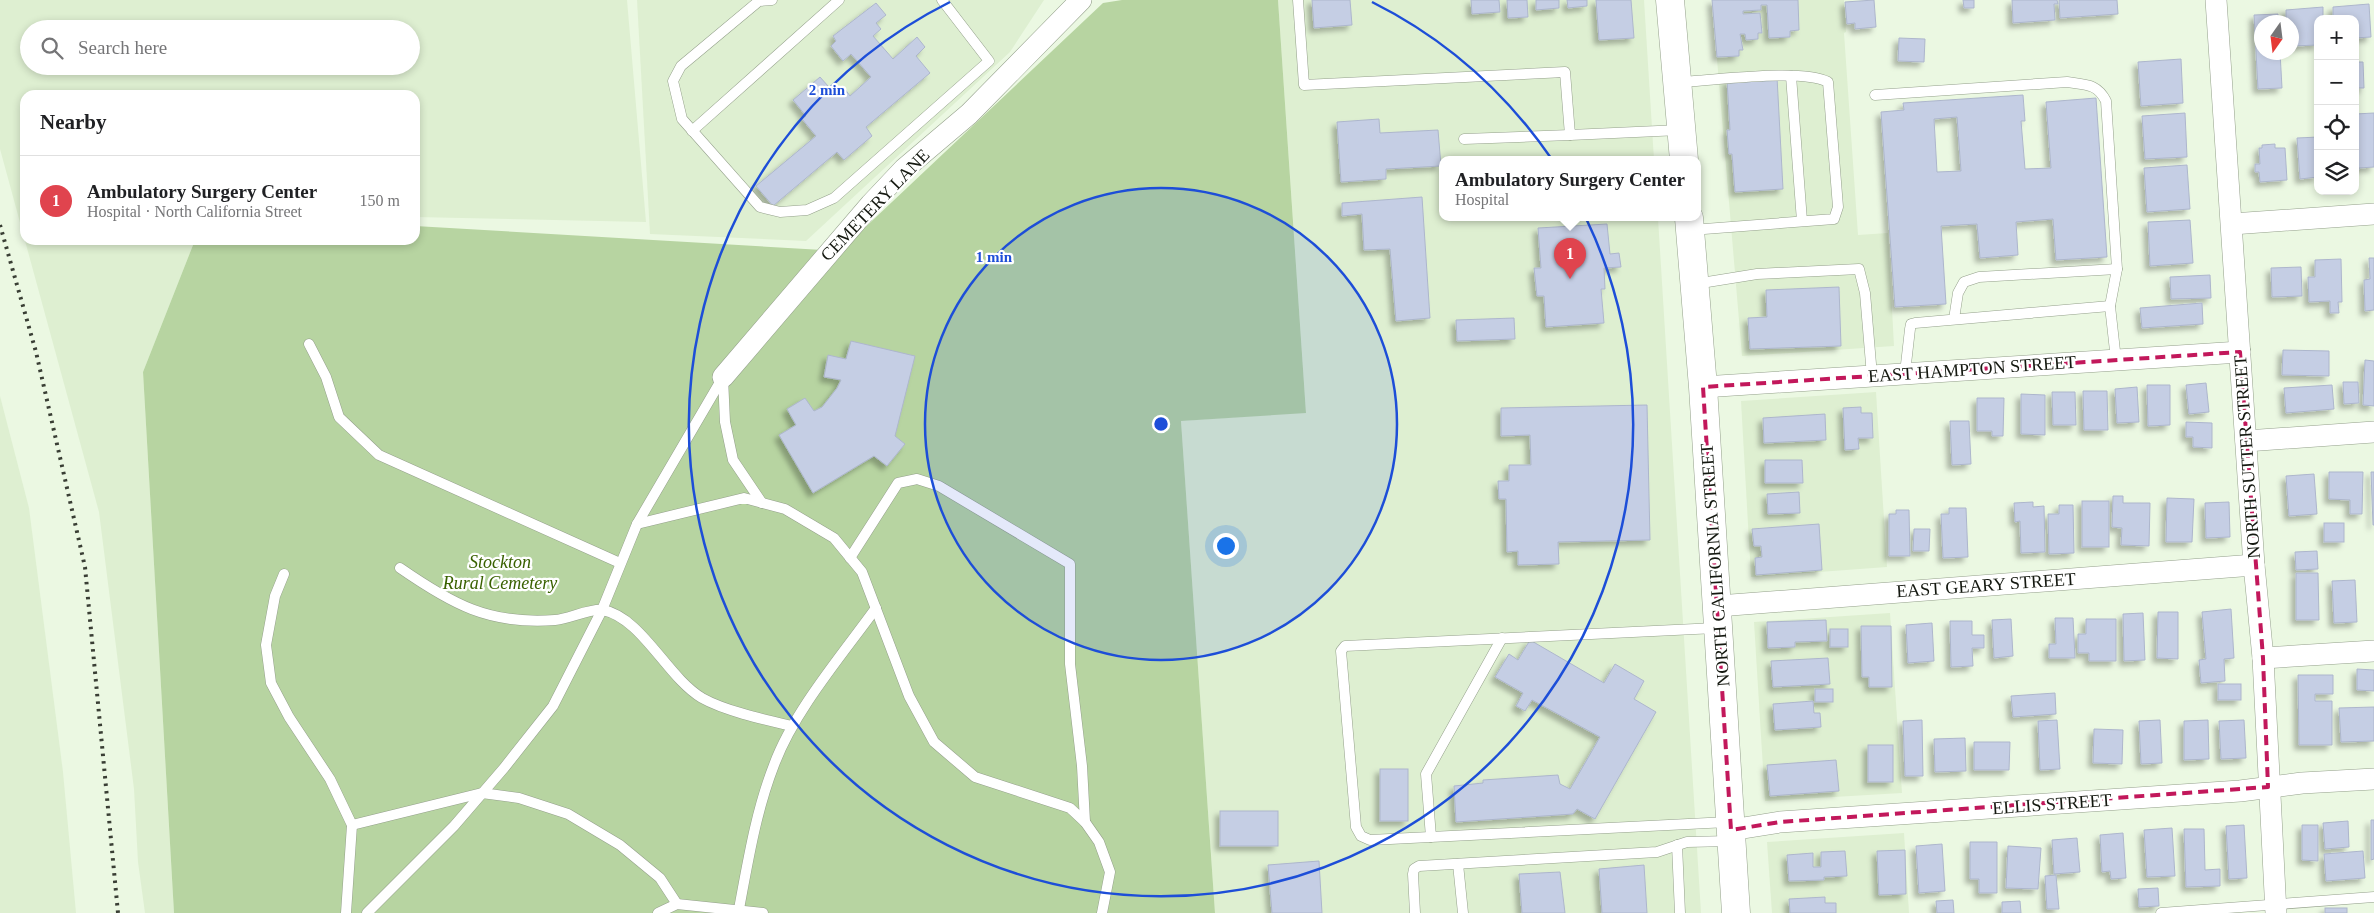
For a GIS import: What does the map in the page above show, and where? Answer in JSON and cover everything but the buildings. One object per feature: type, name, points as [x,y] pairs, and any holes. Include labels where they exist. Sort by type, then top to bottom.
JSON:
[{"type":"street","name":"CEMETERY LANE","points":[[723,377],[871,204],[904,169],[969,114],[1081,0]]},
{"type":"street","points":[[1670,0],[1684,156]]},
{"type":"street","name":"NORTH SUTTER STREET","points":[[2216,0],[2254,565],[2263,658],[2268,787],[2276,909]]},
{"type":"street","points":[[2232,224],[2374,214]]},
{"type":"street","name":"NORTH CALIFORNIA STREET","points":[[1689,224],[1703,387],[1719,617],[1736,913]]},
{"type":"street","name":"EAST HAMPTON STREET","points":[[1703,387],[2240,352]]},
{"type":"street","points":[[2246,440],[2374,432]]},
{"type":"street","name":"EAST GEARY STREET","points":[[1719,617],[2254,565]]},
{"type":"street","points":[[2263,658],[2374,651]]},
{"type":"street","name":"ELLIS STREET","points":[[1731,831],[1780,822],[2240,791],[2374,778]]},
{"type":"lane","points":[[772,0],[759,1],[682,66],[673,81],[682,119],[760,207],[780,212],[807,210],[834,198],[989,61],[942,0]]},
{"type":"lane","points":[[692,131],[839,0]]},
{"type":"lane","points":[[1298,0],[1304,85],[1565,72],[1570,135]]},
{"type":"lane","points":[[1791,76],[1802,221]]},
{"type":"lane","points":[[1677,82],[1791,76],[1819,77],[1828,82],[1838,207],[1834,219],[1689,224]]},
{"type":"lane","points":[[1875,95],[2067,82],[2089,85],[2101,91],[2106,101],[2117,269],[2110,306],[2116,360]]},
{"type":"lane","points":[[1464,140],[1681,130]]},
{"type":"lane","points":[[1694,284],[1757,274],[1859,269],[1865,293],[1872,376]]},
{"type":"lane","points":[[1954,319],[1958,293],[1964,282],[1979,277],[2117,269]]},
{"type":"lane","points":[[1905,374],[1911,324],[2110,306]]},
{"type":"lane","points":[[309,344],[326,377],[339,417],[379,455],[620,563]]},
{"type":"lane","points":[[723,377],[725,422],[733,460],[762,503]]},
{"type":"lane","points":[[367,913],[454,826],[553,706],[602,610],[637,524],[723,377]]},
{"type":"lane","points":[[850,558],[898,483],[917,479],[939,486],[1070,564],[1070,664],[1082,766],[1085,822]]},
{"type":"lane","points":[[637,524],[744,498],[784,509],[834,538],[862,572],[910,696],[934,742],[975,777],[1070,808],[1085,822],[1099,842],[1110,872],[1102,913]]},
{"type":"lane","points":[[400,568],[440,596],[478,613],[517,620],[556,620],[602,610],[632,624],[654,652],[701,698],[792,726]]},
{"type":"lane","points":[[284,574],[274,596],[266,645],[271,684],[289,717],[330,779],[352,825],[346,913]]},
{"type":"lane","points":[[739,909],[749,854],[771,774],[792,726],[876,608]]},
{"type":"lane","points":[[1719,617],[1502,638],[1345,646],[1341,651],[1356,827],[1361,836],[1370,840],[1731,831]]},
{"type":"lane","points":[[1431,837],[1426,774],[1502,638]]},
{"type":"lane","points":[[352,825],[482,793],[519,798],[568,814],[620,846],[660,878],[677,904]]},
{"type":"lane","points":[[1415,913],[1413,874],[1414,869],[1419,866],[1657,852],[1686,842],[1731,831]]},
{"type":"lane","points":[[1677,845],[1680,913]]},
{"type":"lane","points":[[1458,864],[1462,913]]},
{"type":"lane","points":[[2161,913],[2276,909],[2374,897]]},
{"type":"lane","points":[[658,913],[677,904],[763,913]]},
{"type":"highlighted area","points":[[2240,352],[2263,658],[2268,787],[1780,822],[1731,830],[1703,387]]},
{"type":"shaded area","points":[[0,0],[627,0],[646,222],[420,217],[420,90],[20,90],[20,222],[0,149]]},
{"type":"shaded area","points":[[637,0],[1044,0],[1010,52],[806,241],[650,234]]},
{"type":"shaded area","points":[[1278,0],[1644,0],[1654,156],[1439,156],[1439,221],[1658,221],[1701,913],[1215,913],[1181,421],[1306,412]]},
{"type":"shaded area","points":[[1712,0],[1844,0],[1846,32],[1844,33],[1858,235],[1888,233],[1894,346],[1742,356]]},
{"type":"shaded area","points":[[26,245],[193,245],[143,372],[174,913],[145,913],[138,862],[134,789],[99,512]]},
{"type":"shaded area","points":[[1876,392],[1887,567],[1751,577],[1741,401]]},
{"type":"shaded area","points":[[0,396],[29,508],[63,772],[76,913],[0,913]]},
{"type":"shaded area","points":[[1890,613],[1902,793],[1765,801],[1754,622]]},
{"type":"shaded area","points":[[1904,833],[1909,913],[1772,913],[1767,842]]},
{"type":"green space","name":"Stockton Rural Cemetery","points":[[1122,0],[1278,0],[1306,413],[1181,421],[1215,913],[174,913],[143,372],[193,245],[420,245],[420,226],[840,251],[1103,3]]},
{"type":"railway","points":[[0,225],[36,352],[85,567],[118,913]]},
{"type":"place","name":"Ambulatory Surgery Center","points":[[1570,279]]}]
